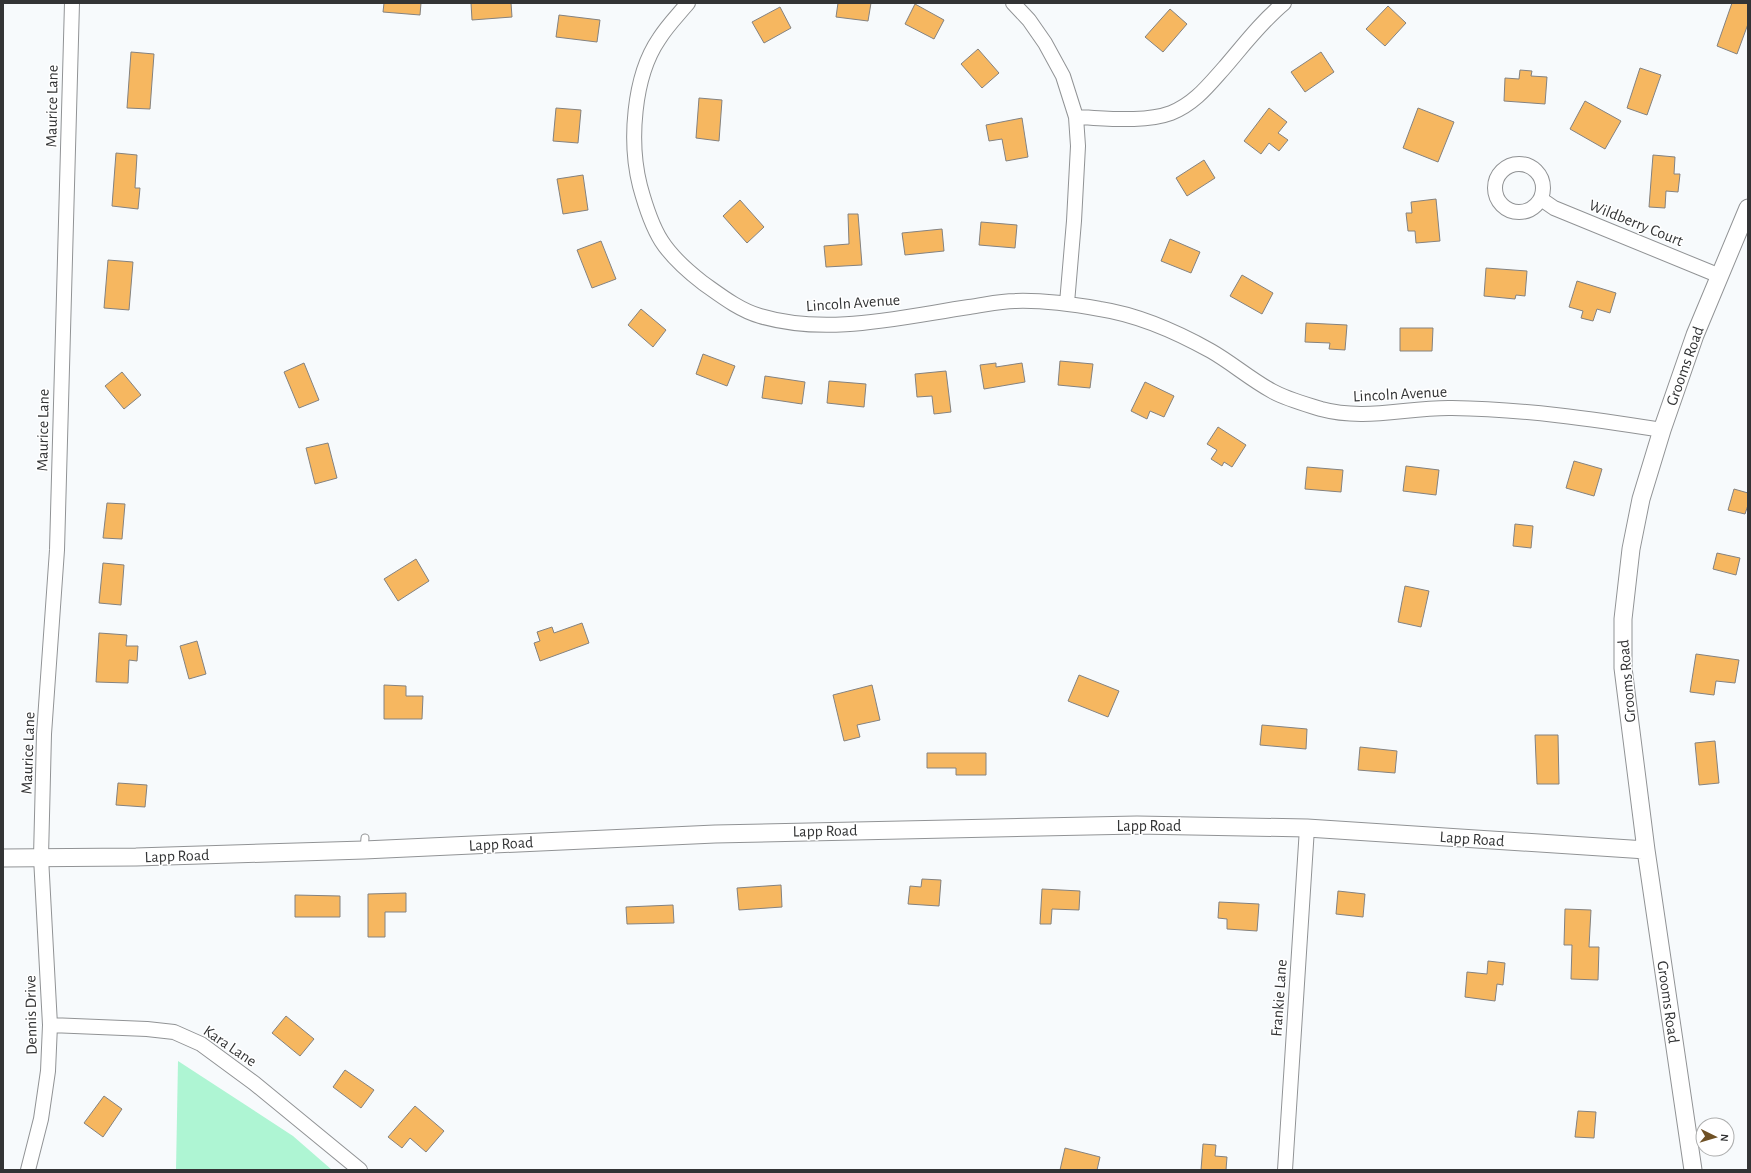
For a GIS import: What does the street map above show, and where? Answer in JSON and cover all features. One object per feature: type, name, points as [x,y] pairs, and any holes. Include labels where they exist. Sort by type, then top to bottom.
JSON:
[{"type":"street","name":"Maurice Lane","points":[[41,857],[44,734],[57,550],[72,3]]},
{"type":"street","name":"Lincoln Avenue","points":[[688,3],[658,40],[647,61],[639,88],[635,129],[636,170],[647,211],[657,236],[672,256],[693,275],[718,294],[758,316],[805,325],[862,322],[1014,301],[1067,303],[1107,310],[1149,322],[1185,337],[1212,352],[1274,392],[1322,409],[1347,413],[1376,414],[1450,408],[1513,411],[1578,417],[1662,430]]},
{"type":"street","points":[[1013,3],[1029,20],[1045,43],[1063,76],[1076,118],[1078,146],[1074,221],[1067,303]]},
{"type":"street","points":[[1076,118],[1146,118],[1170,113],[1187,105],[1202,94],[1270,15],[1284,3]]},
{"type":"street","name":"Wildberry Court","points":[[1540,199],[1554,208],[1720,276]]},
{"type":"street","name":"Grooms Road","points":[[1693,1170],[1646,850],[1623,668],[1622,619],[1631,549],[1641,499],[1662,430],[1695,335],[1748,208]]},
{"type":"street","name":"Lapp Road","points":[[3,858],[136,857],[365,844],[1137,825],[1307,828],[1646,850]]},
{"type":"street","name":"Frankie Lane","points":[[1285,1170],[1307,828]]},
{"type":"street","name":"Dennis Drive","points":[[28,1170],[41,1119],[48,1070],[50,1025],[41,857]]},
{"type":"street","name":"Kara Lane","points":[[50,1025],[147,1029],[174,1032],[201,1044],[254,1083],[360,1170]]},
{"type":"green space","points":[[178,1061],[293,1136],[332,1170],[176,1170]]},
{"type":"building","points":[[384,3],[421,3],[420,15],[383,12]]},
{"type":"building","points":[[471,3],[511,3],[512,17],[472,20]]},
{"type":"building","points":[[838,3],[871,3],[868,21],[836,17]]},
{"type":"building","points":[[1732,3],[1748,3],[1748,24],[1737,54],[1717,46]]},
{"type":"building","points":[[915,4],[944,20],[934,39],[905,24]]},
{"type":"building","points":[[1388,6],[1406,23],[1385,46],[1366,29]]},
{"type":"building","points":[[780,7],[791,28],[764,43],[752,22]]},
{"type":"building","points":[[1170,9],[1187,24],[1163,52],[1145,37]]},
{"type":"building","points":[[559,15],[600,20],[597,42],[556,37]]},
{"type":"building","points":[[978,49],[999,73],[982,88],[961,64]]},
{"type":"building","points":[[131,52],[154,54],[150,109],[127,108]]},
{"type":"building","points":[[1321,52],[1334,72],[1305,92],[1291,72]]},
{"type":"building","points":[[1640,68],[1661,75],[1647,115],[1627,108]]},
{"type":"building","points":[[1520,70],[1532,71],[1531,76],[1547,77],[1545,104],[1504,101],[1505,78],[1519,79]]},
{"type":"building","points":[[699,98],[722,100],[719,141],[696,138]]},
{"type":"building","points":[[1585,101],[1621,121],[1605,149],[1570,129]]},
{"type":"building","points":[[556,108],[581,110],[578,143],[553,141]]},
{"type":"building","points":[[1269,108],[1287,122],[1278,133],[1288,140],[1279,151],[1269,143],[1261,154],[1244,141]]},
{"type":"building","points":[[1418,108],[1454,122],[1438,162],[1403,148]]},
{"type":"building","points":[[1022,118],[1028,157],[1006,161],[1002,139],[989,141],[986,125]]},
{"type":"building","points":[[116,153],[137,155],[135,188],[140,188],[138,209],[112,206]]},
{"type":"building","points":[[1653,155],[1675,157],[1674,174],[1680,174],[1678,192],[1666,191],[1665,208],[1649,207]]},
{"type":"building","points":[[1204,160],[1215,178],[1187,196],[1176,178]]},
{"type":"building","points":[[583,175],[588,210],[563,214],[557,179]]},
{"type":"building","points":[[1436,199],[1440,241],[1416,243],[1415,231],[1408,231],[1406,213],[1412,213],[1411,202]]},
{"type":"building","points":[[740,200],[764,227],[747,243],[723,216]]},
{"type":"building","points":[[848,214],[858,214],[862,265],[826,267],[824,246],[849,244]]},
{"type":"building","points":[[981,222],[1017,225],[1015,248],[979,245]]},
{"type":"building","points":[[942,229],[944,251],[905,255],[902,233]]},
{"type":"building","points":[[1170,239],[1200,252],[1191,273],[1161,261]]},
{"type":"building","points":[[601,241],[616,279],[592,288],[577,250]]},
{"type":"building","points":[[108,260],[133,262],[129,310],[104,308]]},
{"type":"building","points":[[1486,268],[1527,271],[1525,296],[1516,295],[1515,299],[1484,296]]},
{"type":"building","points":[[1242,275],[1273,293],[1262,314],[1230,296]]},
{"type":"building","points":[[1577,281],[1616,293],[1610,313],[1597,309],[1593,321],[1581,318],[1583,311],[1569,307]]},
{"type":"building","points":[[641,309],[666,330],[653,347],[628,325]]},
{"type":"building","points":[[1306,323],[1347,325],[1345,350],[1329,349],[1330,343],[1305,342]]},
{"type":"building","points":[[1400,328],[1433,328],[1432,351],[1400,351]]},
{"type":"building","points":[[703,354],[735,366],[727,386],[696,374]]},
{"type":"building","points":[[1060,361],[1093,364],[1090,388],[1058,385]]},
{"type":"building","points":[[304,363],[319,400],[299,408],[284,372]]},
{"type":"building","points":[[996,363],[996,367],[1022,363],[1025,382],[984,389],[980,365]]},
{"type":"building","points":[[946,371],[951,412],[934,414],[932,396],[917,397],[915,374]]},
{"type":"building","points":[[122,372],[141,395],[124,409],[105,386]]},
{"type":"building","points":[[765,376],[805,382],[802,404],[762,398]]},
{"type":"building","points":[[829,381],[866,384],[864,407],[827,403]]},
{"type":"building","points":[[1145,382],[1174,396],[1164,417],[1150,411],[1147,419],[1131,411]]},
{"type":"building","points":[[1218,427],[1246,445],[1232,467],[1224,462],[1222,466],[1211,459],[1217,450],[1207,444]]},
{"type":"building","points":[[328,443],[337,478],[315,484],[306,448]]},
{"type":"building","points":[[1574,461],[1602,469],[1594,496],[1566,488]]},
{"type":"building","points":[[1406,466],[1439,470],[1436,495],[1403,491]]},
{"type":"building","points":[[1307,467],[1343,470],[1341,492],[1305,489]]},
{"type":"building","points":[[1734,489],[1748,493],[1748,505],[1745,514],[1728,510]]},
{"type":"building","points":[[107,503],[125,504],[122,539],[103,538]]},
{"type":"building","points":[[1515,524],[1533,526],[1531,548],[1513,546]]},
{"type":"building","points":[[1717,553],[1740,558],[1736,575],[1713,569]]},
{"type":"building","points":[[416,559],[429,581],[398,601],[384,579]]},
{"type":"building","points":[[103,563],[124,565],[121,605],[99,603]]},
{"type":"building","points":[[1405,586],[1429,591],[1421,627],[1398,622]]},
{"type":"building","points":[[582,623],[589,643],[540,661],[534,643],[540,641],[537,632],[552,627],[554,633]]},
{"type":"building","points":[[99,633],[127,635],[126,646],[138,646],[137,661],[129,660],[128,683],[96,682]]},
{"type":"building","points":[[197,641],[206,674],[189,679],[180,646]]},
{"type":"building","points":[[1696,654],[1739,660],[1735,683],[1716,681],[1714,695],[1690,692]]},
{"type":"building","points":[[1079,675],[1119,691],[1108,717],[1068,701]]},
{"type":"building","points":[[384,685],[406,686],[406,696],[423,696],[422,719],[384,719]]},
{"type":"building","points":[[872,685],[880,720],[857,725],[860,737],[844,741],[833,695]]},
{"type":"building","points":[[1262,725],[1307,729],[1306,749],[1260,745]]},
{"type":"building","points":[[1535,735],[1558,735],[1559,784],[1537,784]]},
{"type":"building","points":[[1715,741],[1719,783],[1699,785],[1695,743]]},
{"type":"building","points":[[1360,747],[1397,751],[1395,773],[1358,770]]},
{"type":"building","points":[[927,753],[986,753],[986,775],[956,775],[956,768],[927,768]]},
{"type":"building","points":[[118,783],[147,785],[145,807],[116,805]]},
{"type":"building","points":[[922,879],[941,880],[939,906],[908,904],[910,886],[921,887]]},
{"type":"building","points":[[781,885],[782,907],[739,910],[737,888]]},
{"type":"building","points":[[1042,889],[1080,891],[1079,910],[1052,909],[1051,924],[1040,924]]},
{"type":"building","points":[[1338,891],[1365,894],[1363,917],[1336,914]]},
{"type":"building","points":[[406,893],[406,912],[385,912],[385,937],[368,937],[368,894]]},
{"type":"building","points":[[295,895],[340,896],[340,917],[295,917]]},
{"type":"building","points":[[1219,902],[1259,904],[1257,931],[1227,929],[1227,919],[1218,918]]},
{"type":"building","points":[[673,905],[674,923],[627,924],[626,907]]},
{"type":"building","points":[[1565,909],[1591,910],[1589,947],[1599,947],[1598,980],[1571,979],[1572,945],[1564,945]]},
{"type":"building","points":[[1488,961],[1505,963],[1503,985],[1497,984],[1495,1001],[1465,997],[1467,972],[1487,974]]},
{"type":"building","points":[[286,1016],[314,1039],[300,1056],[272,1033]]},
{"type":"building","points":[[345,1070],[374,1090],[361,1108],[333,1087]]},
{"type":"building","points":[[104,1096],[122,1109],[103,1137],[84,1123]]},
{"type":"building","points":[[415,1106],[444,1131],[426,1152],[410,1138],[402,1148],[388,1137]]},
{"type":"building","points":[[1578,1111],[1596,1112],[1594,1138],[1575,1137]]},
{"type":"building","points":[[1203,1144],[1216,1145],[1215,1156],[1227,1157],[1226,1170],[1201,1170]]},
{"type":"building","points":[[1065,1148],[1100,1157],[1097,1170],[1060,1170]]}]
